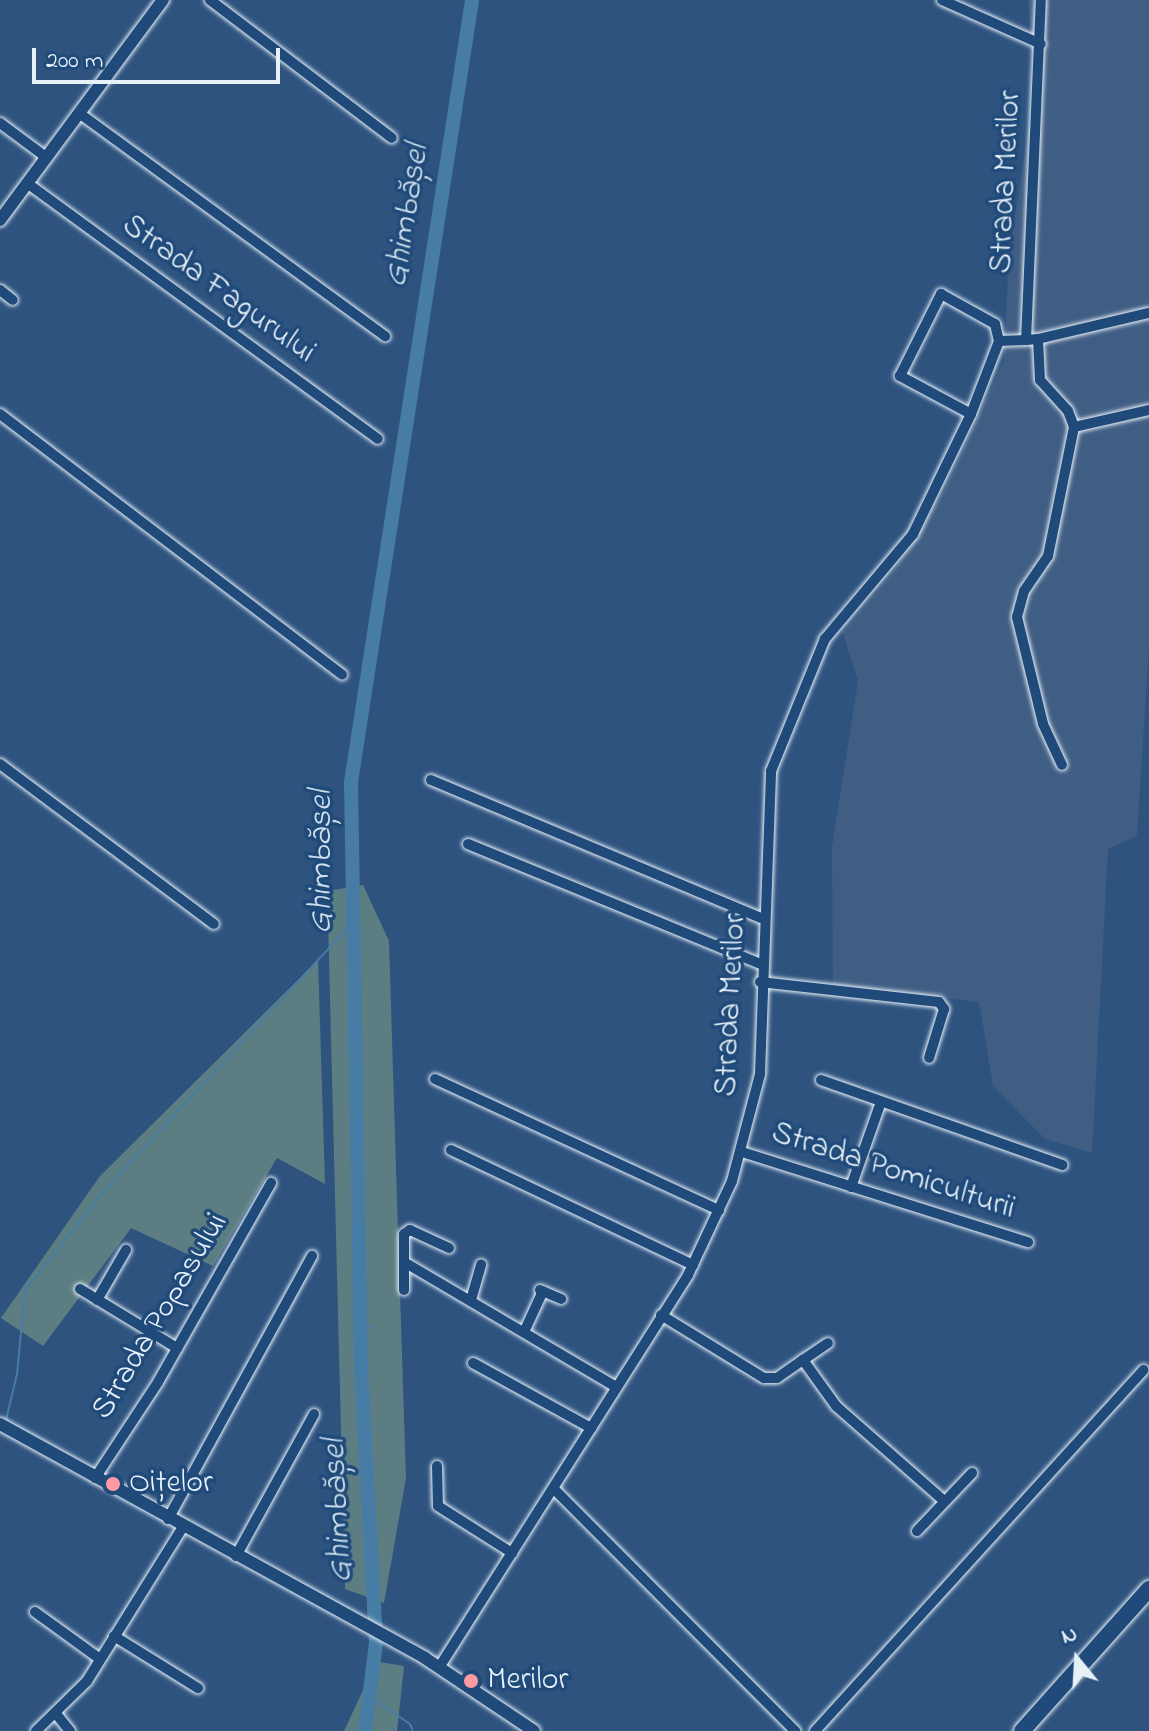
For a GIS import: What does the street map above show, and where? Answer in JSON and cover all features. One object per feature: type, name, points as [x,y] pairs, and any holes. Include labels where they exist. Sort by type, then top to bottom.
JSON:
[{"type":"highway","points":[[1022,1731],[1149,1589]]},
{"type":"highway","points":[[1036,1731],[1149,1604]]},
{"type":"street","points":[[0,220],[163,0]]},
{"type":"street","points":[[210,0],[392,138]]},
{"type":"street","points":[[942,0],[1041,44]]},
{"type":"street","name":"Strada Merilor","points":[[1041,0],[1032,340],[1040,380],[1068,411],[1074,427]]},
{"type":"street","name":"Strada Fagurului","points":[[79,113],[385,336]]},
{"type":"street","points":[[0,123],[46,157]]},
{"type":"street","name":"Strada Fagurului","points":[[27,183],[378,439]]},
{"type":"street","points":[[0,290],[13,300]]},
{"type":"street","name":"Strada Merilor","points":[[440,1666],[693,1265],[742,1152],[760,1074],[761,918],[769,778],[821,646],[913,534],[971,414],[999,341],[995,324],[943,293],[900,376],[971,414]]},
{"type":"street","points":[[999,341],[1032,340],[1149,313]]},
{"type":"street","points":[[1062,765],[1043,724],[1017,617],[1024,591],[1048,556],[1074,427],[1149,410]]},
{"type":"street","points":[[0,414],[342,675]]},
{"type":"street","points":[[0,764],[214,924]]},
{"type":"street","points":[[431,780],[761,918]]},
{"type":"street","points":[[468,844],[760,964]]},
{"type":"street","points":[[760,982],[939,1002],[944,1009],[929,1058]]},
{"type":"street","points":[[435,1079],[719,1210]]},
{"type":"street","points":[[821,1080],[1063,1165]]},
{"type":"street","points":[[851,1187],[881,1102]]},
{"type":"street","points":[[451,1150],[693,1265]]},
{"type":"street","name":"Strada Pomiculturii","points":[[742,1152],[1028,1242]]},
{"type":"street","name":"Strada Popasului","points":[[95,1478],[177,1348],[271,1183]]},
{"type":"street","points":[[404,1290],[406,1231],[449,1248]]},
{"type":"street","points":[[97,1300],[126,1250]]},
{"type":"street","points":[[168,1519],[312,1256]]},
{"type":"street","points":[[404,1262],[616,1387]]},
{"type":"street","points":[[471,1300],[481,1264]]},
{"type":"street","points":[[80,1289],[177,1348]]},
{"type":"street","points":[[524,1332],[541,1290],[561,1299]]},
{"type":"street","points":[[661,1315],[764,1378],[777,1378],[828,1343]]},
{"type":"street","points":[[803,1360],[836,1406],[944,1501]]},
{"type":"street","points":[[473,1363],[591,1428]]},
{"type":"street","points":[[815,1731],[1144,1370]]},
{"type":"street","points":[[236,1556],[314,1414]]},
{"type":"street","points":[[5,1427],[440,1666],[534,1731]]},
{"type":"street","points":[[437,1466],[438,1506],[512,1553]]},
{"type":"street","points":[[917,1531],[972,1473]]},
{"type":"street","points":[[554,1489],[795,1731]]},
{"type":"street","points":[[36,1731],[57,1715],[100,1659],[183,1527]]},
{"type":"street","points":[[35,1612],[100,1659]]},
{"type":"street","points":[[114,1636],[198,1688]]},
{"type":"street","points":[[57,1715],[70,1731]]},
{"type":"shaded area","points":[[1028,0],[1149,0],[1149,646],[1137,836],[1108,849],[1092,1153],[1045,1139],[993,1086],[979,1002],[833,986],[832,847],[858,681],[843,633],[893,572],[945,489],[1004,361],[1009,255],[1035,87]]},
{"type":"green space","points":[[363,885],[389,941],[406,1478],[384,1603],[345,1589],[328,919],[333,890]]},
{"type":"green space","points":[[318,960],[325,1184],[277,1158],[213,1266],[131,1228],[43,1346],[1,1318],[100,1176]]},
{"type":"green space","points":[[367,1660],[404,1666],[397,1731],[344,1731],[365,1686]]},
{"type":"waterway","name":"Ghimbășel","points":[[365,1731],[376,1643],[361,1363],[351,782],[472,0]]},
{"type":"waterway","points":[[6,1420],[17,1374],[25,1290],[105,1190],[351,924]]},
{"type":"waterway","points":[[360,1316],[372,1330]]},
{"type":"waterway","points":[[372,1698],[410,1724],[413,1731]]},
{"type":"place","name":"Oițelor","points":[[113,1484]]},
{"type":"place","name":"Merilor","points":[[471,1681]]}]
